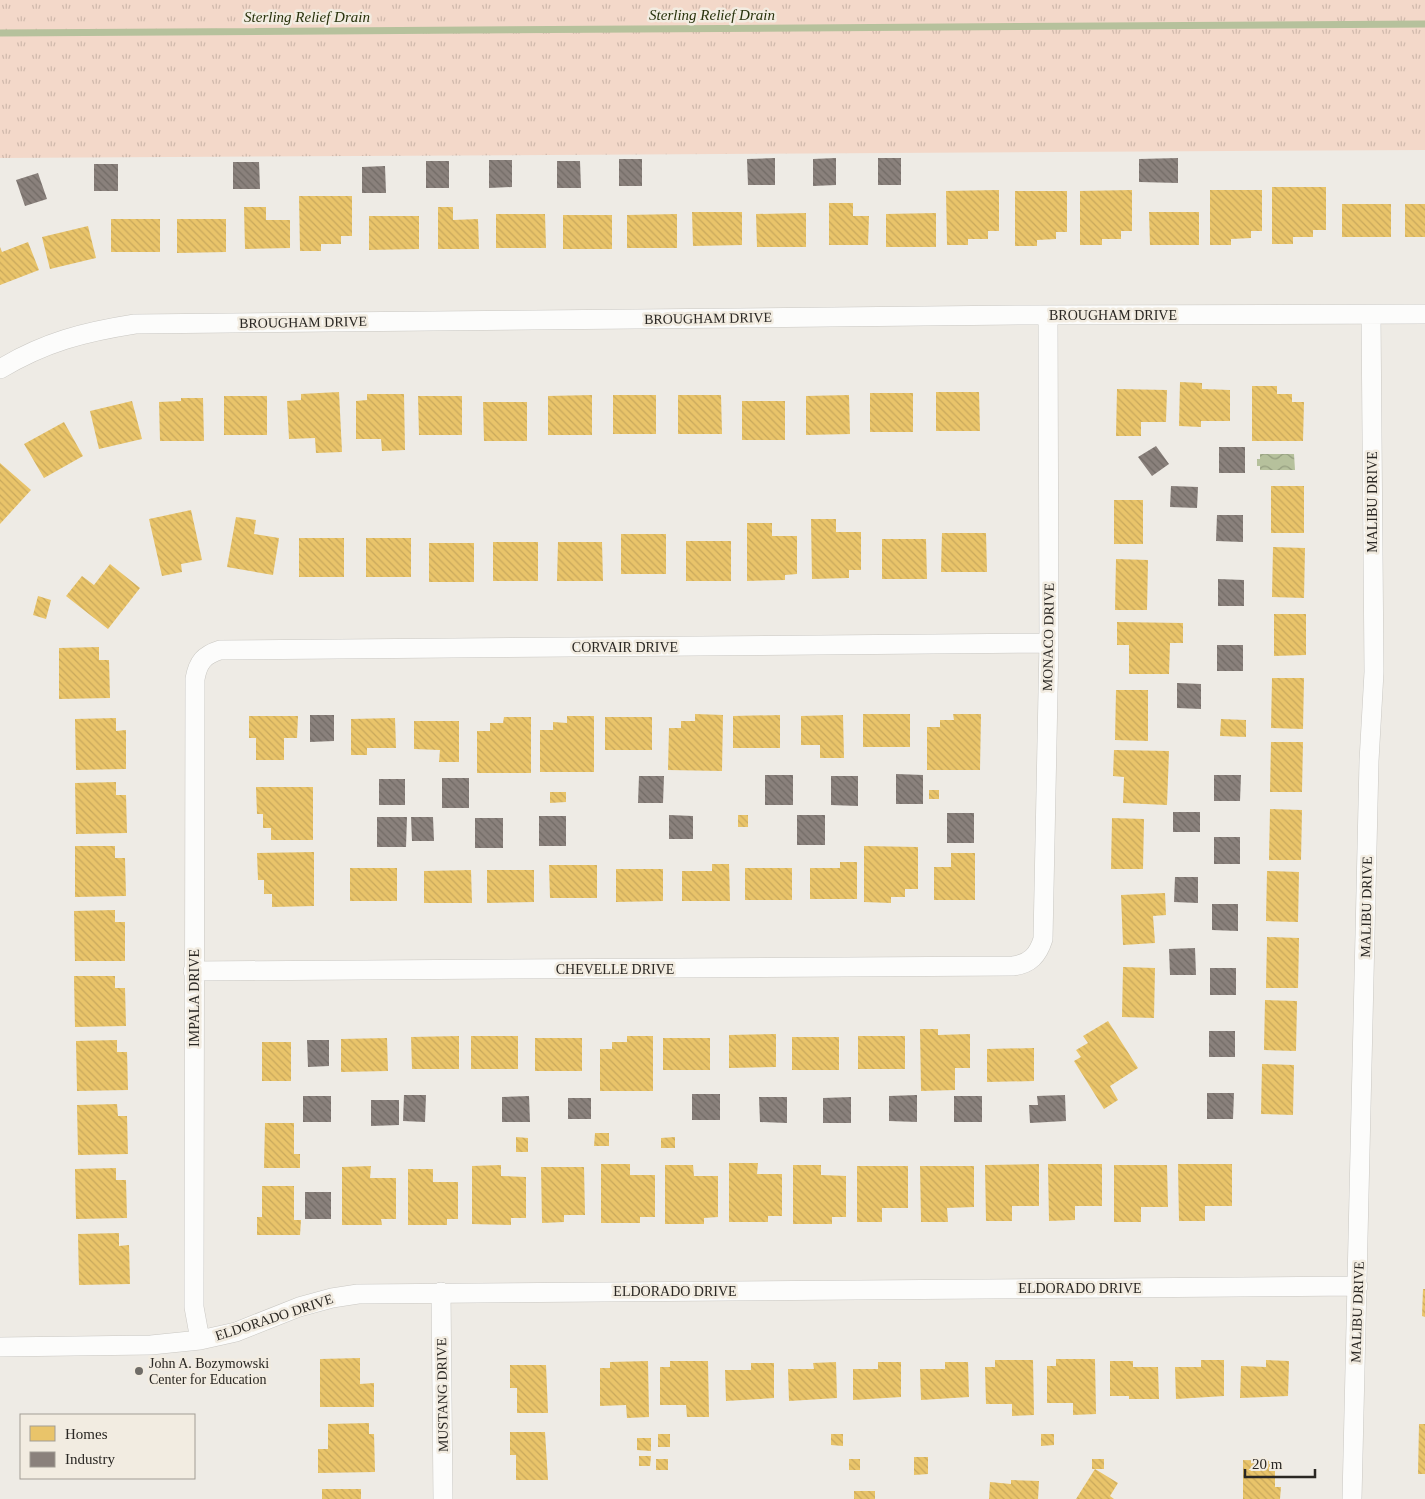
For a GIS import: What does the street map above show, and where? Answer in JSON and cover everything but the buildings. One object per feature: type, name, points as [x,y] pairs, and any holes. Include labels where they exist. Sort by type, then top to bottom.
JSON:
[{"type":"street","name":"BROUGHAM DRIVE","points":[[0,370],[34,350],[59,340],[96,330],[135,324],[1048,315],[1425,314]]},
{"type":"street","name":"MONACO DRIVE","points":[[1034,957],[1043,939],[1049,643],[1048,315]]},
{"type":"street","name":"MALIBU DRIVE","points":[[1352,1499],[1369,761],[1374,672],[1371,315]]},
{"type":"street","name":"CORVAIR DRIVE","points":[[203,658],[220,650],[1049,643]]},
{"type":"street","name":"IMPALA DRIVE","points":[[200,1340],[195,1315],[194,1284],[193,971],[196,679],[197,666],[203,658]]},
{"type":"street","name":"CHEVELLE DRIVE","points":[[193,971],[1013,966],[1024,965],[1034,957]]},
{"type":"street","name":"ELDORADO DRIVE","points":[[0,1347],[151,1345],[200,1340],[236,1332],[299,1307],[332,1298],[358,1294],[1358,1286]]},
{"type":"street","name":"MUSTANG DRIVE","points":[[441,1292],[443,1499]]},
{"type":"green space","points":[[0,0],[1425,0],[1425,150],[0,158]]},
{"type":"water","points":[[1260,454],[1294,454],[1295,470],[1260,470],[1260,466],[1257,466],[1257,459],[1260,459]]},
{"type":"waterway","name":"Sterling Relief Drain","points":[[0,33],[1425,24]]},
{"type":"place","name":"John A. Bozymowski Center for Education","points":[[139,1371]]}]
